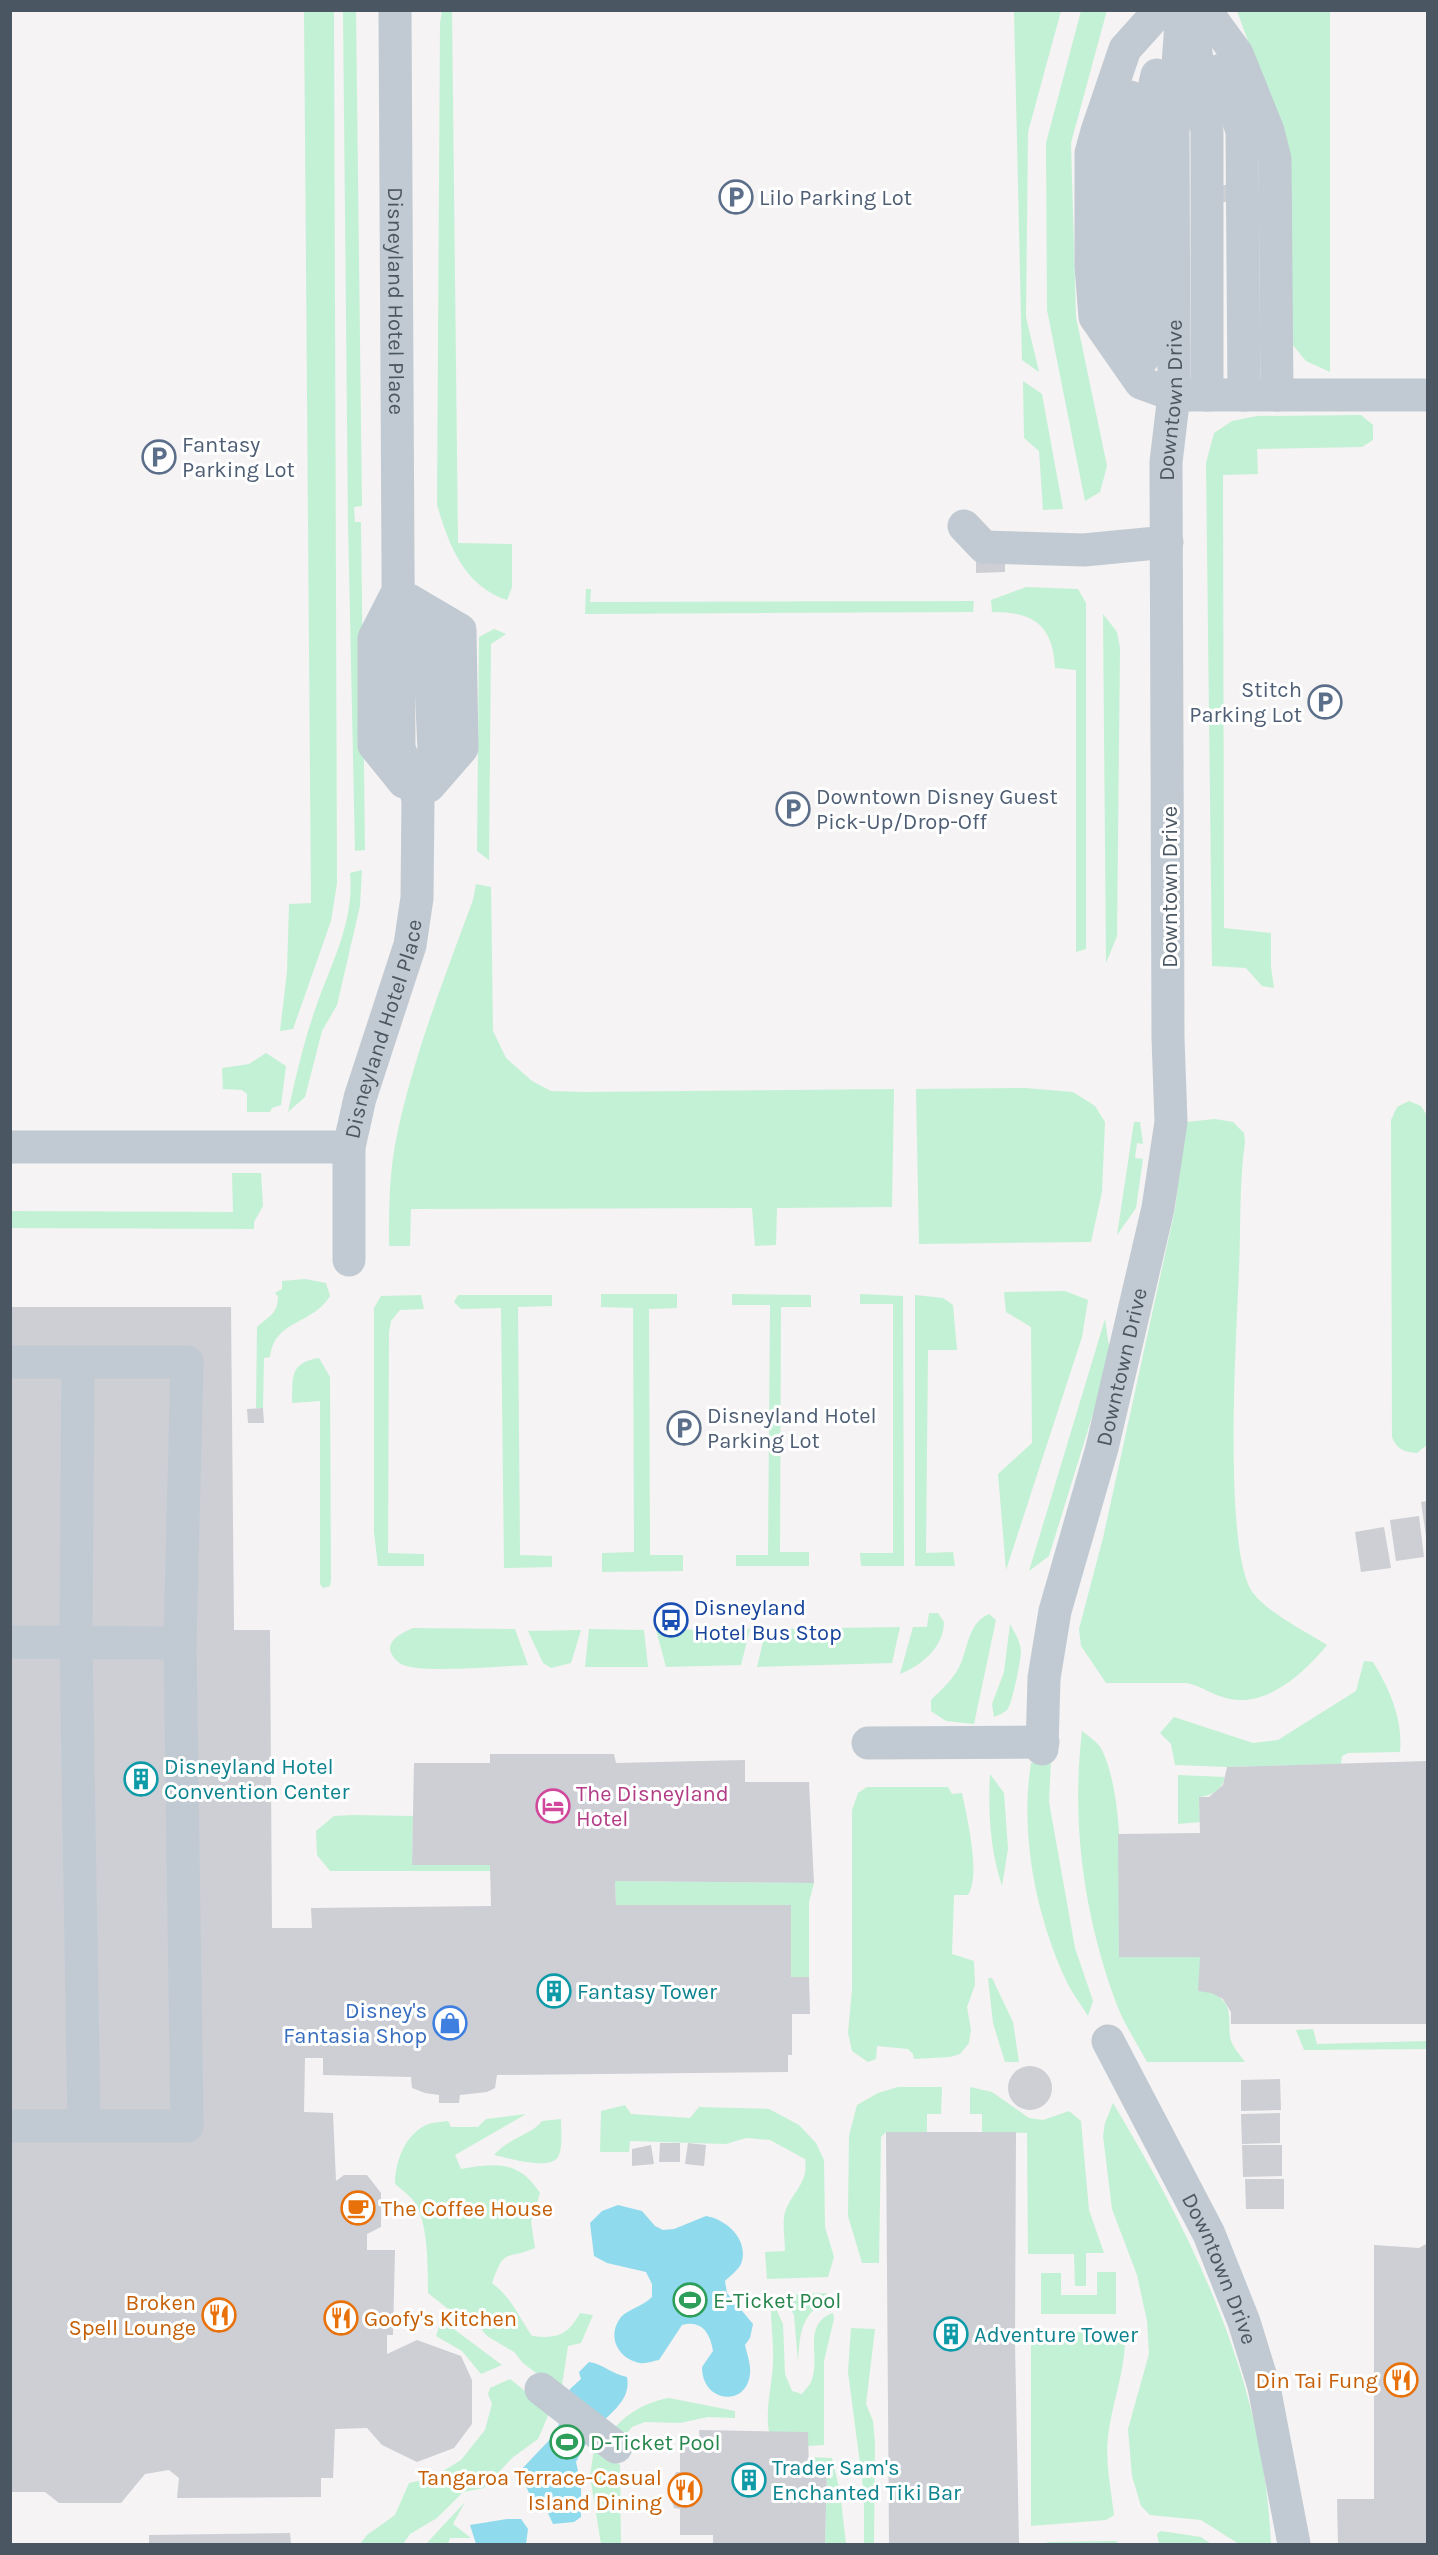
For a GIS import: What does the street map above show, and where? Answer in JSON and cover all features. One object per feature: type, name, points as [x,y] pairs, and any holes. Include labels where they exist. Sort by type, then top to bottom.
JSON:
[{"type":"street","name":"Disneyland Hotel Place","points":[[350,1260],[349,1147],[360,1098],[410,945],[417,898],[418,798],[399,748],[395,10]]},
{"type":"street","points":[[1160,10],[1125,49],[1091,153],[1091,266],[1095,317],[1141,383],[1174,395],[1428,395]]},
{"type":"street","points":[[1141,383],[1121,313],[1119,131],[1144,54],[1169,10]]},
{"type":"street","points":[[1141,383],[1145,315],[1144,132],[1161,57],[1176,10]]},
{"type":"street","name":"Downtown Drive","points":[[868,1743],[1043,1746],[1044,1678],[1055,1611],[1102,1448],[1146,1267],[1171,1122],[1168,1038],[1166,462],[1174,395],[1173,132],[1182,10]]},
{"type":"street","points":[[1189,10],[1207,132],[1207,395]]},
{"type":"street","points":[[1197,10],[1242,131],[1244,395]]},
{"type":"street","points":[[1205,10],[1237,54],[1268,131],[1275,159],[1277,395]]},
{"type":"street","points":[[964,526],[984,547],[1084,550],[1167,542]]},
{"type":"street","points":[[397,593],[459,630],[462,748],[418,798]]},
{"type":"street","points":[[10,1147],[349,1147]]},
{"type":"street","points":[[10,1362],[187,1362],[180,1642],[187,2126],[10,2126]]},
{"type":"street","points":[[78,1362],[76,1642],[84,2126]]},
{"type":"street","points":[[10,1642],[180,1642]]},
{"type":"street","name":"Downtown Drive","points":[[1108,2042],[1209,2234],[1244,2322],[1264,2387],[1294,2544]]},
{"type":"street","points":[[541,2389],[616,2447]]},
{"type":"green space","points":[[452,10],[458,543],[512,544],[512,587],[507,600],[492,594],[480,585],[460,562],[447,535],[437,505],[440,23],[442,11]]},
{"type":"green space","points":[[1107,10],[1071,143],[1076,317],[1107,466],[1100,492],[1085,501],[1047,310],[1046,143],[1081,11]]},
{"type":"green space","points":[[304,11],[334,11],[337,883],[331,921],[293,1029],[280,1031],[287,972],[289,904],[311,903]]},
{"type":"green space","points":[[343,11],[356,11],[362,506],[354,507],[355,522],[361,522],[365,850],[355,851],[348,521]]},
{"type":"green space","points":[[1014,11],[1061,11],[1028,132],[1026,317],[1039,372],[1022,360]]},
{"type":"green space","points":[[1237,11],[1330,11],[1330,372],[1306,361],[1292,344],[1255,60]]},
{"type":"green space","points":[[1023,381],[1042,394],[1063,509],[1043,510],[1039,451],[1024,438]]},
{"type":"green space","points":[[1361,415],[1373,425],[1373,440],[1362,447],[1257,449],[1258,474],[1223,475],[1224,928],[1271,933],[1271,967],[1274,988],[1262,986],[1246,968],[1212,966],[1206,463],[1214,433],[1232,421],[1257,416]]},
{"type":"green space","points":[[1026,587],[1078,589],[1086,603],[1086,949],[1076,952],[1076,670],[1055,668],[1050,641],[1038,624],[1019,615],[992,612],[991,600]]},
{"type":"green space","points":[[586,589],[591,589],[590,602],[974,601],[973,612],[585,614]]},
{"type":"green space","points":[[1103,614],[1117,632],[1120,648],[1117,936],[1106,963]]},
{"type":"green space","points":[[494,629],[506,634],[491,644],[489,860],[477,851],[479,637]]},
{"type":"green space","points":[[362,870],[360,906],[337,1005],[322,1031],[305,1097],[288,1112],[308,1030],[344,930],[350,893],[350,873]]},
{"type":"green space","points":[[476,884],[491,887],[493,1031],[506,1058],[532,1081],[551,1091],[585,1092],[894,1089],[892,1207],[777,1208],[776,1245],[755,1246],[752,1208],[411,1209],[410,1246],[389,1246],[392,1170],[402,1114],[419,1052],[473,900]]},
{"type":"green space","points":[[266,1053],[286,1066],[281,1105],[272,1108],[270,1112],[247,1112],[247,1094],[242,1090],[223,1089],[222,1068],[249,1064]]},
{"type":"green space","points":[[1025,1088],[1073,1092],[1095,1106],[1105,1122],[1102,1192],[1091,1242],[919,1244],[916,1089]]},
{"type":"green space","points":[[1409,1101],[1421,1106],[1428,1117],[1428,1444],[1417,1453],[1402,1450],[1392,1437],[1391,1120],[1397,1107]]},
{"type":"green space","points":[[1215,1119],[1233,1122],[1244,1133],[1245,1142],[1241,1189],[1234,1387],[1234,1487],[1237,1533],[1243,1569],[1253,1593],[1268,1608],[1327,1645],[1307,1667],[1283,1686],[1255,1698],[1241,1700],[1221,1697],[1187,1683],[1106,1683],[1081,1646],[1079,1629],[1103,1538],[1175,1209],[1186,1122]]},
{"type":"green space","points":[[1134,1122],[1140,1122],[1143,1144],[1137,1143],[1135,1158],[1143,1159],[1136,1208],[1117,1235]]},
{"type":"green space","points":[[232,1173],[261,1173],[263,1206],[254,1222],[254,1229],[11,1228],[11,1211],[233,1212]]},
{"type":"green space","points":[[305,1279],[326,1283],[330,1296],[313,1313],[286,1329],[273,1345],[270,1357],[264,1358],[263,1408],[256,1408],[257,1327],[275,1311],[278,1296],[275,1293],[282,1289],[282,1281]]},
{"type":"green space","points":[[1065,1291],[1088,1300],[1082,1337],[1006,1570],[998,1474],[1032,1443],[1031,1327],[1006,1312],[1004,1292]]},
{"type":"green space","points":[[601,1294],[677,1294],[677,1308],[649,1309],[650,1555],[683,1555],[683,1571],[602,1572],[602,1553],[634,1552],[633,1308],[601,1307]]},
{"type":"green space","points":[[732,1294],[811,1295],[811,1307],[781,1307],[780,1552],[809,1552],[809,1566],[736,1566],[736,1555],[768,1555],[770,1305],[732,1305]]},
{"type":"green space","points":[[860,1294],[903,1296],[904,1566],[861,1566],[860,1553],[893,1553],[893,1304],[860,1304]]},
{"type":"green space","points":[[421,1295],[424,1309],[400,1310],[391,1321],[389,1332],[388,1553],[424,1554],[424,1566],[378,1566],[374,1532],[374,1308],[381,1296]]},
{"type":"green space","points":[[458,1295],[552,1295],[552,1306],[518,1307],[520,1555],[552,1556],[552,1567],[504,1568],[501,1308],[461,1309],[454,1302]]},
{"type":"green space","points":[[915,1295],[943,1298],[953,1305],[957,1350],[928,1350],[926,1553],[953,1552],[955,1566],[915,1566]]},
{"type":"green space","points":[[1105,1319],[1109,1346],[1108,1365],[1049,1556],[1029,1571]]},
{"type":"green space","points":[[319,1358],[330,1377],[331,1580],[330,1586],[323,1588],[320,1584],[320,1401],[292,1403],[293,1379],[298,1368],[302,1363]]},
{"type":"green space","points":[[929,1613],[938,1613],[944,1622],[940,1640],[923,1661],[900,1674],[913,1627],[927,1627]]},
{"type":"green space","points":[[989,1614],[996,1620],[974,1724],[946,1721],[931,1711],[931,1700],[957,1671],[972,1631],[982,1618]]},
{"type":"green space","points":[[1010,1624],[1020,1647],[1020,1663],[1009,1707],[994,1717],[992,1704],[1004,1672]]},
{"type":"green space","points":[[900,1627],[892,1663],[757,1667],[766,1629]]},
{"type":"green space","points":[[413,1628],[515,1629],[528,1665],[425,1669],[401,1664],[390,1649],[392,1642]]},
{"type":"green space","points":[[589,1629],[644,1630],[648,1667],[585,1667]]},
{"type":"green space","points":[[750,1629],[741,1665],[666,1667],[656,1630]]},
{"type":"green space","points":[[581,1630],[571,1663],[551,1668],[543,1663],[528,1631]]},
{"type":"green space","points":[[1364,1661],[1373,1662],[1390,1694],[1397,1716],[1400,1752],[1348,1753],[1342,1756],[1341,1764],[1227,1767],[1175,1765],[1171,1744],[1160,1733],[1174,1717],[1253,1743],[1278,1740],[1356,1691]]},
{"type":"green space","points":[[1082,1731],[1102,1750],[1110,1772],[1115,1797],[1120,1851],[1119,1957],[1200,1957],[1211,1993],[1227,2006],[1230,2037],[1245,2062],[1147,2062],[1123,2019],[1096,1938],[1083,1870],[1078,1801]]},
{"type":"green space","points":[[1051,1760],[1049,1802],[1075,1948],[1093,2001],[1088,2016],[1066,1981],[1054,1951],[1032,1871],[1027,1817],[1031,1763]]},
{"type":"green space","points":[[990,1774],[1004,1793],[1008,1849],[1002,1886],[991,1830]]},
{"type":"green space","points":[[1178,1775],[1225,1777],[1216,1792],[1199,1797],[1200,1822],[1178,1824]]},
{"type":"green space","points":[[867,1787],[948,1787],[952,1794],[962,1793],[972,1846],[973,1874],[972,1886],[968,1895],[954,1895],[952,1954],[974,1961],[975,1985],[967,2007],[971,2030],[969,2043],[960,2054],[950,2057],[914,2059],[908,2049],[877,2046],[876,2059],[868,2062],[852,2051],[848,2033],[852,1990],[852,1810],[858,1793]]},
{"type":"green space","points":[[334,1816],[413,1816],[412,1864],[490,1865],[491,1871],[330,1871],[317,1855],[316,1831]]},
{"type":"green space","points":[[615,1881],[814,1883],[809,1902],[809,1977],[791,1977],[791,1905],[616,1905]]},
{"type":"green space","points":[[988,1978],[992,1978],[1013,2022],[1019,2062],[1005,2062],[993,2023]]},
{"type":"green space","points":[[1313,2029],[1317,2044],[1427,2041],[1427,2049],[1304,2050],[1296,2030]]},
{"type":"green space","points":[[898,2087],[942,2087],[941,2114],[927,2114],[927,2132],[886,2132],[881,2137],[879,2263],[862,2263],[848,2216],[849,2136],[857,2105],[878,2093]]},
{"type":"green space","points":[[970,2087],[992,2092],[1029,2118],[1043,2120],[1069,2111],[1081,2121],[1089,2210],[1104,2253],[1086,2253],[1086,2286],[1075,2286],[1074,2254],[1028,2254],[1027,2133],[982,2132],[982,2114],[970,2114]]},
{"type":"green space","points":[[1113,2103],[1171,2207],[1197,2260],[1240,2369],[1255,2426],[1266,2484],[1271,2544],[1239,2544],[1201,2520],[1150,2515],[1141,2506],[1132,2476],[1128,2429],[1149,2354],[1147,2321],[1137,2275],[1112,2209],[1103,2136],[1105,2123]]},
{"type":"green space","points":[[625,2105],[631,2114],[690,2118],[699,2107],[769,2109],[799,2125],[816,2143],[824,2160],[825,2227],[834,2257],[828,2277],[767,2279],[765,2252],[785,2251],[784,2216],[805,2175],[805,2159],[770,2140],[746,2138],[726,2144],[630,2141],[629,2152],[600,2152],[601,2111]]},
{"type":"green space","points":[[526,2114],[455,2155],[461,2169],[496,2165],[515,2169],[524,2174],[540,2193],[531,2222],[535,2248],[503,2259],[492,2283],[510,2301],[532,2336],[548,2337],[561,2334],[571,2326],[580,2313],[593,2315],[581,2343],[568,2346],[561,2392],[523,2363],[514,2352],[487,2336],[472,2318],[447,2308],[428,2293],[427,2250],[421,2217],[418,2208],[408,2194],[395,2184],[402,2151],[411,2137],[424,2126],[448,2121],[451,2127],[478,2127],[486,2119]]},
{"type":"green space","points":[[561,2119],[561,2149],[558,2157],[553,2161],[528,2162],[494,2155],[542,2121]]},
{"type":"green space","points":[[1097,2272],[1116,2272],[1116,2314],[1041,2314],[1041,2273],[1061,2273],[1061,2295],[1097,2295]]},
{"type":"green space","points":[[827,2293],[828,2298],[812,2311],[804,2325],[798,2362],[794,2315],[787,2303],[787,2295]]},
{"type":"green space","points":[[771,2298],[783,2324],[785,2374],[792,2391],[802,2394],[811,2382],[814,2373],[814,2343],[818,2325],[823,2318],[833,2313],[834,2319],[824,2361],[824,2445],[808,2446],[808,2432],[769,2432],[768,2406],[773,2355]]},
{"type":"green space","points":[[447,2324],[502,2365],[481,2374],[462,2351],[436,2336],[439,2326]]},
{"type":"green space","points":[[851,2328],[875,2329],[866,2404],[873,2421],[875,2443],[874,2544],[864,2544],[864,2494],[848,2372]]},
{"type":"green space","points":[[1031,2331],[1114,2333],[1125,2345],[1107,2446],[1114,2515],[1106,2520],[1031,2526]]},
{"type":"green space","points":[[510,2379],[550,2411],[538,2439],[512,2458],[484,2488],[463,2492],[437,2518],[410,2534],[403,2544],[360,2544],[367,2535],[395,2515],[409,2483],[432,2478],[461,2460],[485,2430],[492,2404],[488,2394],[490,2388]]},
{"type":"green space","points":[[669,2398],[735,2411],[735,2418],[708,2417],[680,2423],[645,2422],[632,2427],[621,2440],[611,2433],[622,2420],[636,2410],[652,2402]]},
{"type":"green space","points":[[594,2449],[609,2455],[620,2465],[621,2544],[601,2544],[590,2476]]},
{"type":"green space","points":[[809,2457],[832,2458],[840,2492],[846,2544],[825,2544],[827,2471],[809,2471]]},
{"type":"green space","points":[[465,2502],[453,2524],[471,2538],[450,2538],[448,2544],[426,2544]]},
{"type":"green space","points":[[1161,2531],[1201,2537],[1211,2544],[1159,2544],[1157,2534]]},
{"type":"green space","points":[[1116,2541],[1119,2544],[1041,2544],[1049,2542]]},
{"type":"water","name":"E-Ticket Pool","points":[[618,2205],[642,2211],[655,2226],[663,2230],[674,2229],[706,2216],[714,2218],[728,2226],[739,2239],[743,2255],[741,2264],[725,2281],[727,2293],[753,2324],[750,2338],[745,2345],[750,2373],[742,2392],[725,2397],[709,2388],[704,2379],[702,2367],[713,2351],[712,2344],[707,2333],[694,2324],[682,2325],[659,2360],[640,2363],[632,2361],[620,2352],[615,2339],[617,2324],[621,2317],[652,2297],[652,2284],[646,2272],[607,2263],[594,2256],[590,2223],[602,2211]]},
{"type":"water","name":"D-Ticket Pool","points":[[589,2362],[627,2377],[627,2386],[622,2401],[597,2427],[576,2462],[581,2484],[581,2517],[574,2522],[553,2524],[541,2498],[532,2499],[519,2472],[556,2433],[570,2389],[581,2379],[579,2372]]},
{"type":"water","points":[[521,2519],[528,2529],[526,2544],[476,2544],[470,2525]]},
{"type":"building","points":[[1223,185],[1233,185],[1233,202],[1223,202]]},
{"type":"building","points":[[976,557],[1005,557],[1005,572],[976,573]]},
{"type":"building","name":"Disneyland Hotel Convention Center","points":[[10,1307],[231,1307],[234,1630],[270,1630],[272,1928],[312,1928],[311,1908],[491,1906],[490,1865],[412,1865],[414,1763],[490,1763],[490,1754],[614,1754],[616,1763],[745,1760],[745,1782],[809,1782],[814,1883],[615,1881],[616,1905],[791,1905],[791,1977],[809,1977],[810,2014],[792,2014],[792,2055],[788,2055],[788,2072],[497,2075],[495,2088],[487,2092],[460,2095],[459,2103],[439,2103],[439,2095],[412,2088],[411,2077],[323,2075],[323,2058],[305,2058],[304,2112],[333,2113],[336,2181],[344,2175],[367,2175],[381,2193],[381,2227],[367,2234],[367,2250],[395,2250],[393,2335],[387,2335],[387,2354],[417,2340],[461,2356],[472,2380],[472,2424],[454,2448],[417,2462],[382,2445],[367,2428],[335,2429],[333,2478],[321,2478],[321,2497],[177,2498],[179,2478],[169,2470],[145,2474],[121,2503],[59,2503],[45,2492],[10,2492]]},
{"type":"building","points":[[263,1408],[264,1423],[248,1423],[247,1409]]},
{"type":"building","points":[[1428,1501],[1428,1535],[1426,1536],[1421,1502]]},
{"type":"building","points":[[1419,1516],[1424,1557],[1396,1561],[1390,1520]]},
{"type":"building","points":[[1384,1527],[1391,1568],[1361,1572],[1355,1532]]},
{"type":"building","points":[[1428,1761],[1428,2024],[1231,2024],[1231,2012],[1223,1999],[1211,1993],[1198,1991],[1200,1957],[1119,1957],[1118,1834],[1200,1833],[1199,1797],[1209,1797],[1223,1785],[1227,1767]]},
{"type":"building","points":[[1030,2066],[1039,2067],[1046,2072],[1051,2079],[1051,2097],[1046,2104],[1039,2109],[1030,2110],[1021,2109],[1014,2104],[1009,2097],[1008,2088],[1009,2079],[1014,2072],[1021,2067]]},
{"type":"building","points":[[1280,2079],[1281,2110],[1241,2111],[1241,2080]]},
{"type":"building","points":[[1280,2113],[1280,2143],[1242,2144],[1241,2114]]},
{"type":"building","name":"Adventure Tower","points":[[886,2132],[1016,2132],[1015,2343],[1019,2544],[889,2544]]},
{"type":"building","points":[[660,2143],[680,2143],[680,2162],[659,2162]]},
{"type":"building","points":[[688,2143],[706,2145],[704,2166],[685,2164]]},
{"type":"building","points":[[651,2145],[654,2164],[632,2166],[632,2149]]},
{"type":"building","points":[[1242,2145],[1282,2145],[1282,2176],[1243,2177]]},
{"type":"building","points":[[1245,2179],[1284,2179],[1284,2209],[1246,2209]]},
{"type":"building","name":"Din Tai Fung","points":[[1428,2243],[1428,2544],[1338,2544],[1337,2499],[1374,2499],[1374,2245],[1419,2248]]},
{"type":"building","name":"Trader Sam's Enchanted Tiki Bar","points":[[699,2430],[808,2432],[809,2471],[827,2471],[825,2544],[713,2544],[713,2535],[680,2535],[680,2509],[674,2508],[668,2489],[676,2472],[680,2472],[680,2442],[700,2442]]},
{"type":"building","points":[[290,2533],[291,2544],[149,2544],[149,2535]]},
{"type":"place","name":"Lilo Parking Lot","points":[[736,197]]},
{"type":"place","name":"Fantasy Parking Lot","points":[[159,457]]},
{"type":"place","name":"Stitch Parking Lot","points":[[1325,702]]},
{"type":"place","name":"Downtown Disney Guest Pick-Up/Drop-Off","points":[[793,809]]},
{"type":"place","name":"Disneyland Hotel Parking Lot","points":[[684,1428]]},
{"type":"place","name":"Disneyland Hotel Bus Stop","points":[[671,1620]]},
{"type":"place","name":"Disneyland Hotel Convention Center","points":[[141,1779]]},
{"type":"place","name":"The Disneyland Hotel","points":[[553,1806]]},
{"type":"place","name":"Fantasy Tower","points":[[554,1991]]},
{"type":"place","name":"Disney's Fantasia Shop","points":[[450,2023]]},
{"type":"place","name":"The Coffee House","points":[[358,2208]]},
{"type":"place","name":"E-Ticket Pool","points":[[690,2300]]},
{"type":"place","name":"Broken Spell Lounge","points":[[219,2315]]},
{"type":"place","name":"Goofy's Kitchen","points":[[341,2318]]},
{"type":"place","name":"Adventure Tower","points":[[951,2334]]},
{"type":"place","name":"Din Tai Fung","points":[[1401,2380]]},
{"type":"place","name":"D-Ticket Pool","points":[[567,2442]]},
{"type":"place","name":"Trader Sam's Enchanted Tiki Bar","points":[[749,2480]]},
{"type":"place","name":"Tangaroa Terrace-Casual Island Dining","points":[[685,2490]]}]
